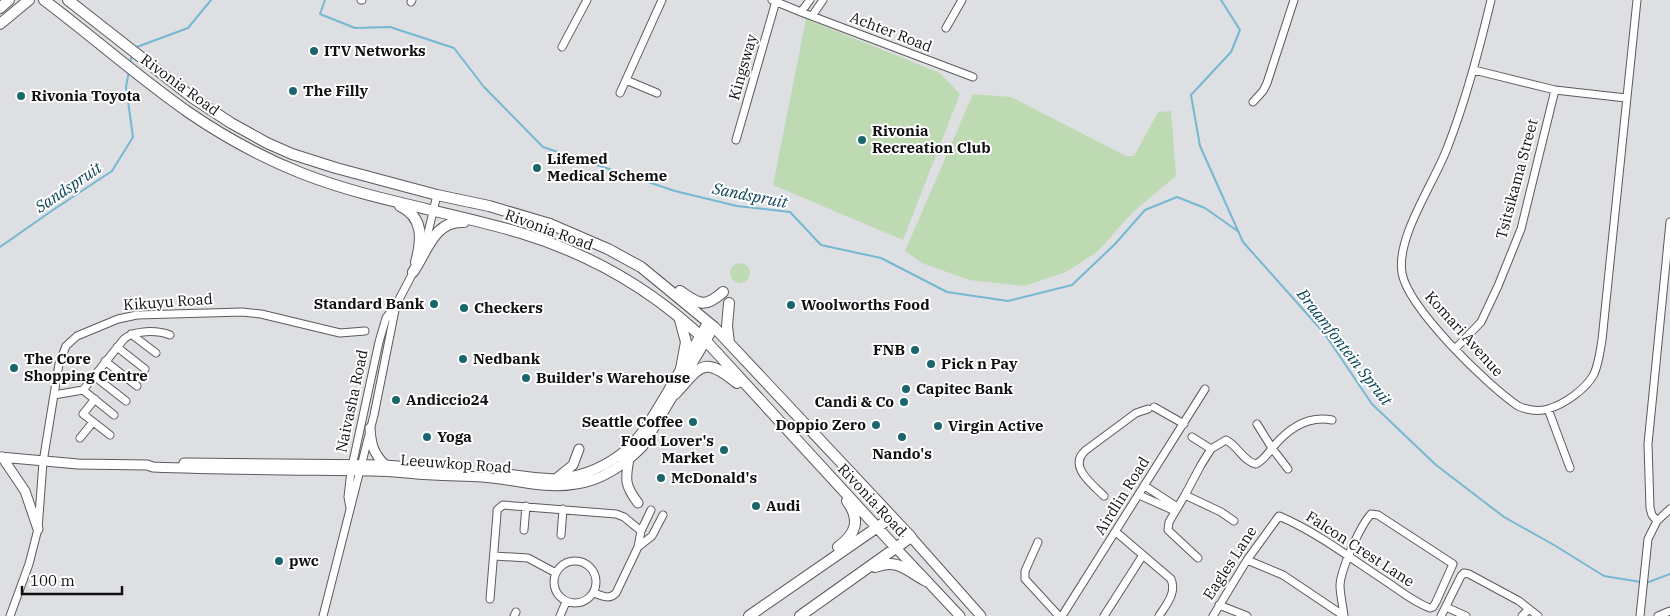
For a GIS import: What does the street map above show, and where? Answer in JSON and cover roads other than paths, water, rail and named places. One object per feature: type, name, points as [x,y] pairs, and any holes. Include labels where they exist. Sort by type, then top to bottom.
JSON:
[{"type":"main road","points":[[0,4],[2,0]]},
{"type":"main road","points":[[0,8],[9,0]]},
{"type":"main road","points":[[0,24],[29,0]]},
{"type":"main road","name":"Rivonia Road","points":[[44,0],[152,86],[233,140],[266,157],[302,173],[369,195],[533,237],[603,266],[646,292],[678,316],[703,339],[769,408],[830,478],[896,548]]},
{"type":"main road","name":"Rivonia Road","points":[[69,1],[161,74],[207,107],[267,143],[292,154],[336,168],[489,206],[550,224],[624,258],[657,278],[730,344],[911,537]]},
{"type":"main road","points":[[369,195],[404,208],[417,222],[421,235],[414,271]]},
{"type":"main road","points":[[414,271],[433,237],[446,225],[462,222],[502,228]]},
{"type":"main road","points":[[668,288],[677,290],[695,302],[704,304],[711,302],[723,292]]},
{"type":"main road","points":[[730,303],[726,326],[730,344]]},
{"type":"main road","points":[[678,316],[683,327],[686,342],[681,369]]},
{"type":"main road","points":[[675,394],[698,370],[714,367],[723,371],[769,408]]},
{"type":"main road","points":[[749,616],[847,541],[855,527],[856,521],[853,510],[830,478]]},
{"type":"main road","points":[[793,584],[892,517]]},
{"type":"main road","points":[[800,616],[911,537]]},
{"type":"main road","points":[[865,571],[892,563],[900,565],[926,581]]},
{"type":"street","points":[[562,46],[586,0]]},
{"type":"street","points":[[620,93],[662,0]]},
{"type":"street","points":[[801,12],[810,0]]},
{"type":"street","points":[[812,16],[823,0]]},
{"type":"street","points":[[946,28],[962,0]]},
{"type":"street","points":[[1253,102],[1261,95],[1267,83],[1294,0]]},
{"type":"street","name":"Komari Avenue","points":[[1491,0],[1474,70],[1442,162],[1411,224],[1401,261],[1404,280],[1411,295],[1471,367],[1518,406],[1538,410],[1548,409]]},
{"type":"street","points":[[1570,468],[1548,409],[1577,393],[1586,385],[1593,376],[1598,363],[1602,340],[1637,0]]},
{"type":"street","name":"Achter Road","points":[[774,1],[973,77]]},
{"type":"street","name":"Kingsway","points":[[736,140],[774,1]]},
{"type":"street","points":[[1474,70],[1555,90],[1626,98]]},
{"type":"street","points":[[626,80],[657,93]]},
{"type":"street","name":"Tsitsikama Street","points":[[1455,349],[1481,322],[1521,229],[1555,90]]},
{"type":"street","name":"Naivasha Road","points":[[322,616],[353,502],[356,468],[382,329],[421,255],[434,212],[437,194]]},
{"type":"street","points":[[1656,522],[1650,508],[1648,444],[1670,222]]},
{"type":"street","name":"Naivasha Road","points":[[356,468],[370,428],[396,305]]},
{"type":"street","name":"Kikuyu Road","points":[[10,616],[29,564],[38,529],[43,462],[54,395],[62,356],[70,342],[83,333],[127,317],[156,314],[242,312],[261,314],[340,334],[365,331]]},
{"type":"street","name":"Leeuwkop Road","points":[[1,457],[43,462],[147,465],[206,470],[356,468],[482,477],[528,484],[556,486],[578,484],[592,480],[629,459],[643,446],[675,394],[711,325]]},
{"type":"street","points":[[54,395],[83,390],[117,347],[131,334],[159,332],[170,335]]},
{"type":"street","points":[[131,334],[156,354]]},
{"type":"street","name":"Leeuwkop Road","points":[[356,468],[385,464],[555,478],[588,472],[605,464],[627,449],[648,422],[681,369],[703,339]]},
{"type":"street","points":[[117,347],[146,369]]},
{"type":"street","points":[[106,361],[137,386]]},
{"type":"street","points":[[94,376],[126,400]]},
{"type":"street","name":"Airdlin Road","points":[[1060,616],[1116,532],[1205,389]]},
{"type":"street","points":[[83,390],[114,415]]},
{"type":"street","points":[[95,400],[83,414],[110,435]]},
{"type":"street","points":[[1104,496],[1081,472],[1078,464],[1080,456],[1086,450],[1132,416],[1152,409],[1182,426]]},
{"type":"street","points":[[1198,558],[1168,530],[1169,522],[1212,449],[1226,440],[1234,444],[1250,462],[1256,464],[1286,434],[1309,420],[1325,418],[1332,420]]},
{"type":"street","points":[[80,438],[93,422]]},
{"type":"street","points":[[1258,424],[1272,448],[1288,469]]},
{"type":"street","points":[[370,428],[372,448],[377,457],[385,464]]},
{"type":"street","points":[[1192,437],[1212,449]]},
{"type":"street","points":[[555,478],[573,465],[579,449]]},
{"type":"street","points":[[1,457],[25,491],[38,529]]},
{"type":"street","points":[[629,459],[626,482],[630,493],[638,503]]},
{"type":"street","points":[[1145,486],[1176,509]]},
{"type":"street","points":[[1139,495],[1176,509]]},
{"type":"street","points":[[1185,495],[1221,512],[1234,521]]},
{"type":"street","points":[[490,599],[497,510],[502,505],[616,514],[624,517],[641,531]]},
{"type":"street","points":[[524,530],[526,506]]},
{"type":"street","points":[[561,535],[563,509]]},
{"type":"street","points":[[1640,616],[1648,538],[1656,522],[1670,509]]},
{"type":"street","points":[[594,593],[607,597],[613,596],[616,593],[638,547],[641,531],[651,510]]},
{"type":"street","name":"Falcon Crest Lane","points":[[1271,526],[1280,516],[1309,530],[1349,558],[1427,607],[1432,608],[1436,602],[1454,566],[1450,561],[1378,515],[1371,514],[1357,538],[1349,558]]},
{"type":"street","points":[[638,547],[652,536],[663,516]]},
{"type":"street","name":"Eagles Lane","points":[[1213,616],[1247,560],[1271,526]]},
{"type":"street","points":[[1116,532],[1173,582],[1174,587],[1171,596],[1159,616]]},
{"type":"street","name":"Rivonia Road","points":[[911,537],[982,616]]},
{"type":"street","points":[[1038,542],[1024,575],[1027,582],[1060,616]]},
{"type":"street","name":"Rivonia Road","points":[[896,548],[960,616]]},
{"type":"street","points":[[1104,616],[1144,555]]},
{"type":"street","points":[[494,556],[528,558],[556,573]]},
{"type":"street","points":[[1344,616],[1341,582],[1349,558]]},
{"type":"street","points":[[1247,560],[1283,575],[1344,616]]},
{"type":"street","points":[[572,561],[585,563],[594,573],[596,586],[594,593],[585,602],[578,604],[566,602],[561,599],[555,590],[554,578],[556,573],[565,563],[572,561]]},
{"type":"street","points":[[1441,616],[1464,573],[1489,584],[1538,616]]},
{"type":"street","points":[[560,616],[566,602]]},
{"type":"street","points":[[1219,605],[1247,616]]},
{"type":"street","points":[[1446,607],[1466,616]]},
{"type":"street","points":[[1522,616],[1529,609]]},
{"type":"street","points":[[1658,616],[1670,611]]},
{"type":"waterway","name":"Sandspruit","points":[[134,48],[188,28],[211,0]]},
{"type":"waterway","name":"Sandspruit","points":[[325,0],[320,14],[355,28],[390,27],[454,48],[484,87],[543,147],[675,191],[737,206],[790,212],[821,245],[881,258],[947,292],[1008,301],[1072,285],[1115,244],[1145,210],[1177,197],[1205,208],[1239,232]]},
{"type":"waterway","name":"Braamfontein Spruit","points":[[1221,0],[1240,30],[1231,52],[1191,95],[1200,146],[1243,242],[1324,333],[1372,404],[1436,465],[1504,517],[1604,576],[1641,582]]},
{"type":"waterway","name":"Sandspruit","points":[[130,64],[132,54]]},
{"type":"waterway","name":"Sandspruit","points":[[0,247],[112,171],[133,137],[126,87],[129,71]]},
{"type":"waterway","name":"Braamfontein Spruit","points":[[1646,583],[1670,574]]},
{"type":"place","name":"ITV Networks","points":[[314,51]]},
{"type":"place","name":"The Filly","points":[[293,91]]},
{"type":"place","name":"Rivonia Toyota","points":[[21,96]]},
{"type":"place","name":"Rivonia Recreation Club","points":[[862,140]]},
{"type":"place","name":"Lifemed Medical Scheme","points":[[537,168]]},
{"type":"place","name":"Standard Bank","points":[[434,304]]},
{"type":"place","name":"Woolworths Food","points":[[791,305]]},
{"type":"place","name":"Checkers","points":[[464,308]]},
{"type":"place","name":"FNB","points":[[915,350]]},
{"type":"place","name":"Nedbank","points":[[463,359]]},
{"type":"place","name":"Pick n Pay","points":[[931,364]]},
{"type":"place","name":"The Core Shopping Centre","points":[[14,368]]},
{"type":"place","name":"Builder's Warehouse","points":[[526,378]]},
{"type":"place","name":"Capitec Bank","points":[[906,389]]},
{"type":"place","name":"Andiccio24","points":[[396,400]]},
{"type":"place","name":"Candi & Co","points":[[904,402]]},
{"type":"place","name":"Seattle Coffee","points":[[693,422]]},
{"type":"place","name":"Doppio Zero","points":[[876,425]]},
{"type":"place","name":"Virgin Active","points":[[938,426]]},
{"type":"place","name":"Yoga","points":[[427,437]]},
{"type":"place","name":"Nando's","points":[[902,437]]},
{"type":"place","name":"Food Lover's Market","points":[[724,450]]},
{"type":"place","name":"McDonald's","points":[[661,478]]},
{"type":"place","name":"Audi","points":[[756,506]]},
{"type":"place","name":"pwc","points":[[279,561]]}]
